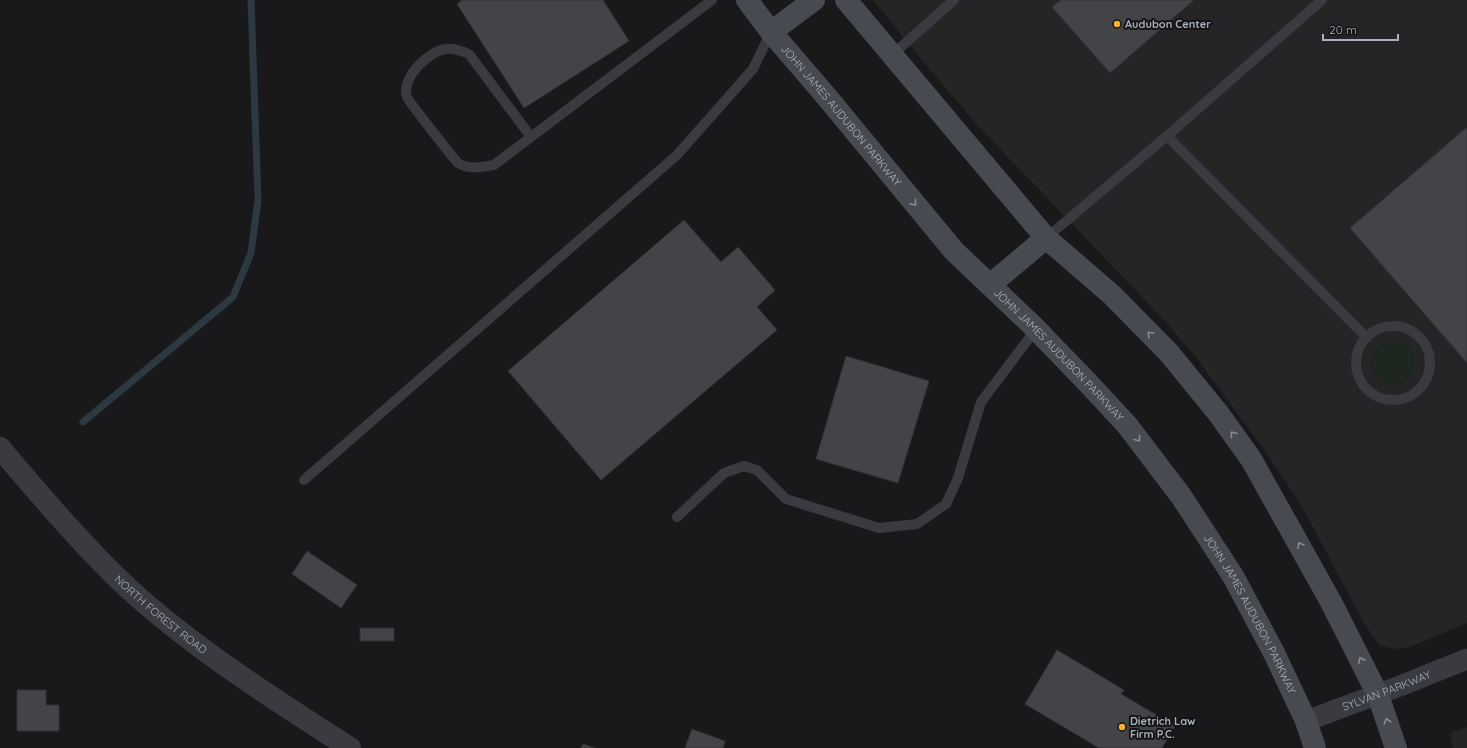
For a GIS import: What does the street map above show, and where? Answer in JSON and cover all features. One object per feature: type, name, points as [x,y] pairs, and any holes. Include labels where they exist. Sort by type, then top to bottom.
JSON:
[{"type":"main road","name":"JOHN JAMES AUDUBON PARKWAY","points":[[747,0],[770,32],[826,96],[954,251],[1036,330],[1127,425],[1181,496],[1233,576],[1274,653],[1306,721],[1315,748]]},
{"type":"main road","points":[[770,32],[814,0]]},
{"type":"main road","points":[[846,0],[1046,238],[1112,295],[1169,353],[1218,413],[1251,459],[1290,527],[1355,648],[1378,695],[1396,748]]},
{"type":"main road","points":[[990,285],[1046,238]]},
{"type":"street","name":"NORTH FOREST ROAD","points":[[0,448],[101,561],[164,619],[237,674],[350,748]]},
{"type":"street","name":"SYLVAN PARKWAY","points":[[1306,721],[1378,695],[1467,659]]},
{"type":"lane","points":[[531,137],[469,54],[458,50],[445,49],[432,56],[411,73],[407,83],[407,97],[459,163],[478,168],[494,165],[531,137],[712,0]]},
{"type":"lane","points":[[892,55],[954,0]]},
{"type":"lane","points":[[1046,238],[1167,136],[1322,0]]},
{"type":"lane","points":[[304,480],[677,155],[753,69],[770,32]]},
{"type":"lane","points":[[1167,136],[1366,338]]},
{"type":"lane","points":[[1387,327],[1402,327],[1416,334],[1426,346],[1430,361],[1428,376],[1420,388],[1407,398],[1392,400],[1377,396],[1365,387],[1358,373],[1357,362],[1359,351],[1366,338],[1387,327]]},
{"type":"lane","points":[[677,517],[724,474],[744,466],[757,470],[786,499],[879,528],[917,524],[946,504],[958,478],[981,402],[1036,330]]},
{"type":"shaded area","points":[[873,0],[1467,0],[1467,623],[1410,647],[1394,649],[1379,645],[1364,623],[1301,505],[1265,451],[1195,356],[1162,318],[980,128]]},
{"type":"shaded area","points":[[1389,341],[1397,341],[1409,347],[1415,359],[1415,367],[1409,379],[1397,385],[1389,385],[1377,379],[1371,367],[1371,359],[1377,347]]},
{"type":"shaded area","points":[[1467,727],[1467,748],[1453,748],[1450,733]]},
{"type":"building","points":[[462,0],[603,0],[629,41],[524,108],[457,4]]},
{"type":"building","name":"Audubon Center","points":[[1061,0],[1194,0],[1110,73],[1052,7]]},
{"type":"building","points":[[1466,128],[1467,129],[1467,363],[1350,228]]},
{"type":"building","points":[[684,220],[721,262],[738,247],[775,290],[757,307],[777,330],[601,480],[508,371]]},
{"type":"building","points":[[846,356],[929,381],[898,483],[816,459]]},
{"type":"building","points":[[307,551],[357,585],[341,608],[292,574]]},
{"type":"building","points":[[360,628],[394,628],[394,641],[360,641]]},
{"type":"building","points":[[1057,650],[1124,690],[1121,694],[1175,726],[1162,748],[1099,748],[1025,704]]},
{"type":"building","points":[[17,690],[46,690],[46,705],[59,705],[59,731],[17,731]]},
{"type":"building","points":[[692,729],[725,741],[723,748],[685,748]]},
{"type":"building","points":[[583,744],[595,748],[581,748]]},
{"type":"waterway","points":[[83,422],[233,297],[251,253],[258,200],[251,0]]},
{"type":"place","name":"Audubon Center","points":[[1117,24]]},
{"type":"place","name":"Dietrich Law Firm P.C.","points":[[1122,727]]}]
